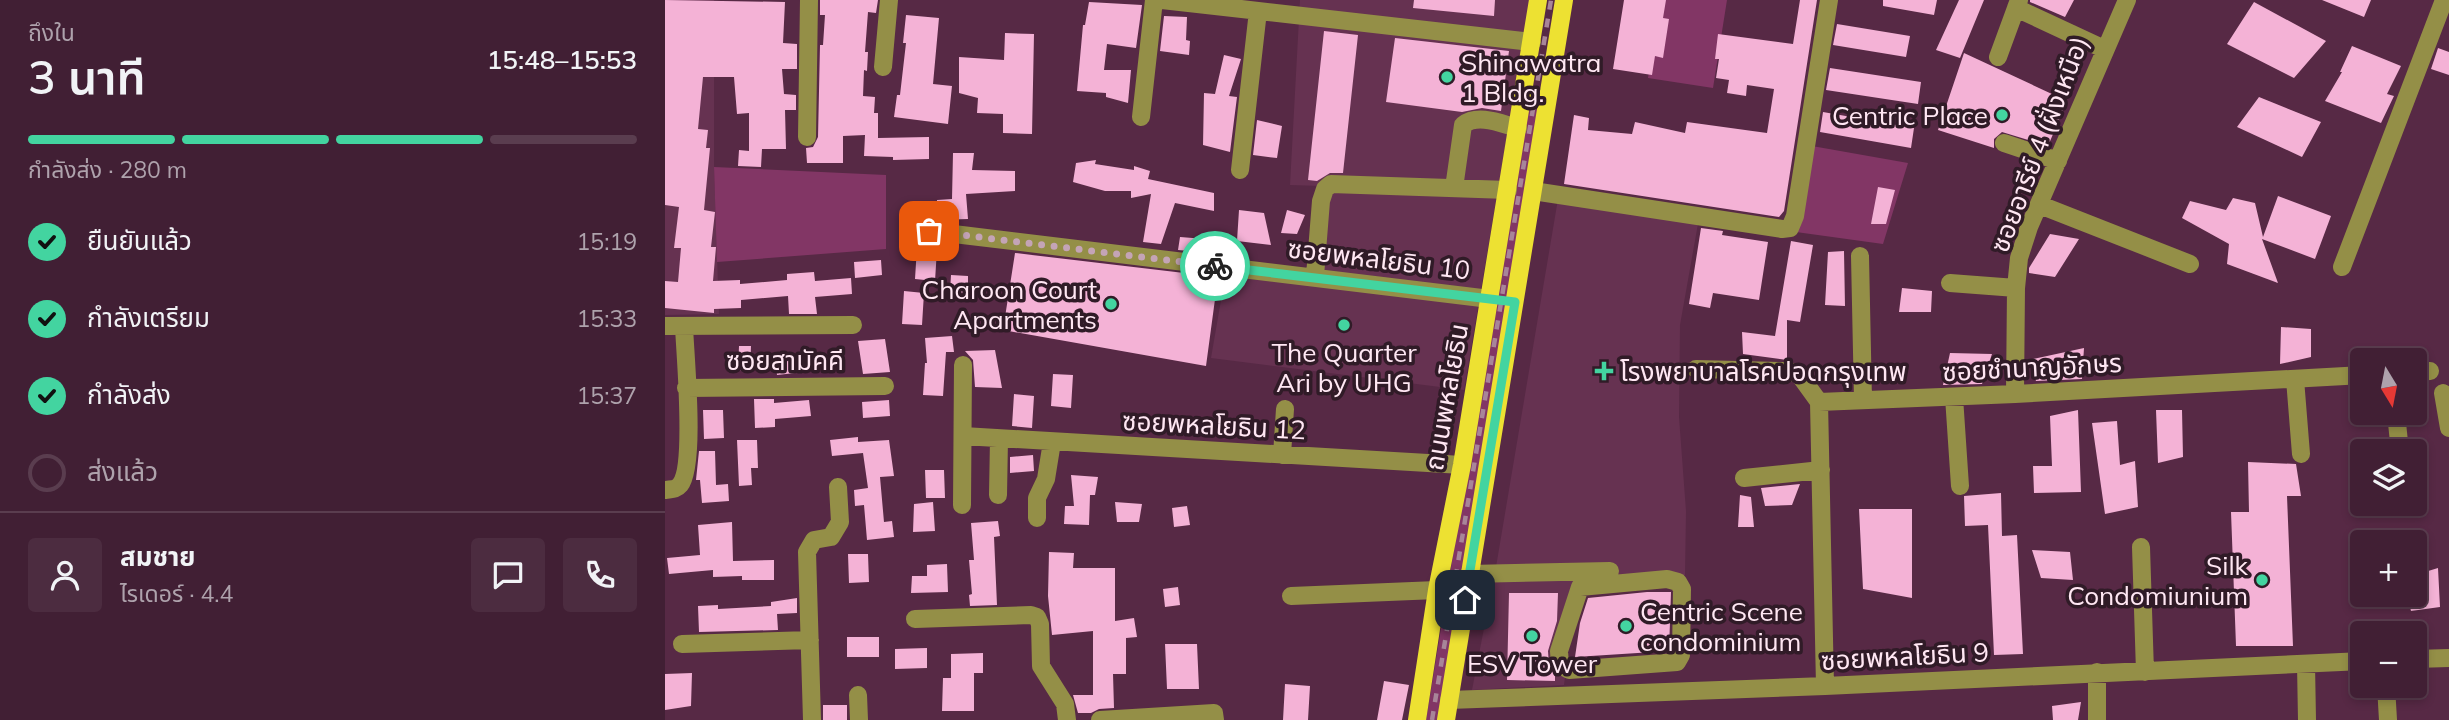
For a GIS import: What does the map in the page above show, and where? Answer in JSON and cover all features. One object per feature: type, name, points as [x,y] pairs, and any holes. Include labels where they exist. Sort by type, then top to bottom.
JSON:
[{"type":"main road","name":"ถนนพหลโยธิน","points":[[1417,720],[1437,590],[1462,465],[1490,299],[1538,0]]},
{"type":"main road","name":"ถนนพหลโยธิน","points":[[1446,720],[1564,0]]},
{"type":"main road","points":[[1532,42],[1556,46]]},
{"type":"main road","points":[[1524,94],[1549,98]]},
{"type":"main road","points":[[1490,299],[1515,302]]},
{"type":"street","points":[[807,137],[809,0]]},
{"type":"street","points":[[883,67],[889,0]]},
{"type":"street","points":[[1141,117],[1154,0]]},
{"type":"street","points":[[1162,0],[1207,2],[1532,42]]},
{"type":"street","points":[[1533,191],[1782,229],[1790,228],[1795,216],[1829,0]]},
{"type":"street","name":"ซอยอารีย์ 4 (ฝั่งเหนือ)","points":[[2015,394],[2016,288],[2019,258],[2127,0]]},
{"type":"street","points":[[2342,267],[2444,0]]},
{"type":"street","points":[[1999,57],[2017,4],[2104,50]]},
{"type":"street","points":[[1240,170],[1258,10]]},
{"type":"street","points":[[1454,188],[1463,125],[1479,119],[1518,128]]},
{"type":"street","points":[[2004,143],[2059,161]]},
{"type":"street","points":[[1315,276],[1321,201],[1325,189],[1331,184],[1508,190]]},
{"type":"street","points":[[2040,205],[2190,264]]},
{"type":"street","name":"ซอยพหลโยธิน 10","points":[[929,231],[1069,252],[1315,276],[1490,299]]},
{"type":"street","points":[[1860,256],[1863,400]]},
{"type":"street","points":[[1950,283],[2016,288]]},
{"type":"street","name":"ซอยสามัคคี","points":[[665,326],[853,325]]},
{"type":"street","points":[[665,490],[677,488],[684,477],[689,434],[684,326]]},
{"type":"street","points":[[962,505],[963,365]]},
{"type":"street","points":[[1696,369],[1782,370],[1798,373],[1819,402],[1825,686]]},
{"type":"street","name":"ซอยชำนาญอักษร","points":[[1819,402],[2350,376]]},
{"type":"street","points":[[2295,379],[2301,454]]},
{"type":"street","name":"ซอยสามัคคี","points":[[686,388],[885,386]]},
{"type":"street","points":[[2443,393],[2449,428]]},
{"type":"street","points":[[1954,397],[1960,485]]},
{"type":"street","points":[[1282,455],[1285,409]]},
{"type":"street","name":"ซอยพหลโยธิน 12","points":[[963,436],[1462,465]]},
{"type":"street","points":[[998,495],[999,439]]},
{"type":"street","points":[[1037,518],[1037,498],[1046,479],[1052,442]]},
{"type":"street","points":[[1744,478],[1821,470]]},
{"type":"street","points":[[812,720],[807,552],[814,540],[831,537],[840,522],[838,487]]},
{"type":"street","points":[[2141,547],[2145,672]]},
{"type":"street","points":[[1469,575],[1610,570]]},
{"type":"street","points":[[1667,579],[1678,582],[1682,589],[1681,655],[1677,662],[1592,670],[1569,670],[1560,665],[1559,650],[1580,587],[1667,579]]},
{"type":"street","points":[[1291,596],[1437,590]]},
{"type":"street","points":[[915,619],[1037,617],[1040,624],[1041,666],[1065,704],[1067,720]]},
{"type":"street","points":[[683,644],[810,640]]},
{"type":"street","points":[[2427,659],[2449,658]]},
{"type":"street","name":"ซอยพหลโยธิน 9","points":[[1449,700],[2350,662]]},
{"type":"street","points":[[2305,664],[2307,720]]},
{"type":"street","points":[[1588,696],[1592,670]]},
{"type":"street","points":[[2097,672],[2097,720]]},
{"type":"street","points":[[858,695],[859,720]]},
{"type":"street","points":[[2387,698],[2388,720]]},
{"type":"street","points":[[1100,720],[1214,713],[1215,720]]},
{"type":"shaded area","points":[[665,0],[714,0],[714,167],[719,314],[665,315]]},
{"type":"shaded area","points":[[1300,0],[1530,0],[1464,390],[1211,358],[1225,277],[1308,283],[1321,186],[1290,185]]},
{"type":"shaded area","points":[[1660,0],[1727,0],[1713,88],[1648,78]]},
{"type":"shaded area","points":[[1530,107],[1541,111],[1442,720],[1426,720],[1526,110]]},
{"type":"shaded area","points":[[1812,146],[1908,163],[1883,244],[1796,232]]},
{"type":"shaded area","points":[[714,167],[886,175],[886,249],[717,262]]},
{"type":"shaded area","name":"โรงพยาบาลโรคปอดกรุงเทพ","points":[[1558,199],[1699,218],[1680,325],[1679,417],[1686,511],[1685,575],[1577,578],[1564,685],[1472,690],[1496,567]]},
{"type":"building","points":[[665,0],[785,2],[783,43],[797,44],[797,69],[782,69],[784,94],[796,95],[796,110],[785,110],[786,149],[762,149],[761,167],[738,166],[739,150],[749,151],[749,113],[737,114],[734,77],[703,77],[698,129],[708,130],[706,148],[710,148],[704,210],[715,212],[711,247],[716,247],[713,281],[740,280],[740,284],[787,280],[787,274],[814,272],[815,281],[851,278],[852,294],[815,297],[817,314],[789,314],[788,296],[741,300],[741,308],[714,309],[714,313],[665,308],[665,281],[678,282],[681,248],[674,248],[679,207],[665,205]]},
{"type":"building","points":[[820,0],[878,0],[876,13],[868,12],[865,52],[868,52],[867,71],[864,70],[863,96],[875,97],[874,113],[878,113],[878,138],[929,137],[929,159],[893,160],[893,157],[864,156],[865,135],[843,136],[843,163],[807,163],[806,148],[813,147],[818,137],[820,45],[823,45],[825,15],[820,15]]},
{"type":"building","points":[[1414,0],[1495,0],[1494,16],[1413,8]]},
{"type":"building","points":[[1624,0],[1666,0],[1663,18],[1669,19],[1663,58],[1655,56],[1652,75],[1613,69]]},
{"type":"building","points":[[1800,0],[1817,0],[1784,211],[1779,217],[1564,184],[1574,115],[1589,118],[1588,130],[1632,134],[1635,122],[1685,133],[1687,122],[1767,133],[1774,89],[1747,85],[1746,96],[1727,93],[1729,80],[1716,78],[1719,59],[1715,59],[1718,34],[1793,44]]},
{"type":"building","points":[[1883,0],[1937,0],[1934,15],[1883,6]]},
{"type":"building","points":[[1959,0],[1984,0],[1960,58],[1936,50]]},
{"type":"building","points":[[2030,0],[2074,0],[2065,17]]},
{"type":"building","points":[[2322,0],[2371,0],[2364,17]]},
{"type":"building","points":[[1089,2],[1142,5],[1136,48],[1107,44],[1104,70],[1131,70],[1128,103],[1106,97],[1106,93],[1077,91],[1083,25]]},
{"type":"building","points":[[2254,2],[2326,41],[2294,78],[2227,44]]},
{"type":"building","points":[[906,15],[939,18],[933,84],[952,86],[948,124],[894,117],[897,95],[900,95]]},
{"type":"building","points":[[1164,16],[1187,17],[1186,40],[1190,41],[1189,55],[1160,51]]},
{"type":"building","points":[[1837,24],[1910,36],[1906,57],[1833,45]]},
{"type":"building","points":[[1324,31],[1358,35],[1343,173],[1330,173],[1317,181],[1308,180]]},
{"type":"building","points":[[1005,33],[1034,34],[1032,134],[1003,133],[1003,114],[977,113],[978,98],[959,93],[959,57],[1004,60]]},
{"type":"building","name":"Shinawatra 1 Bldg.","points":[[1395,38],[1509,51],[1501,111],[1482,108],[1462,112],[1386,102]]},
{"type":"building","points":[[2352,46],[2401,66],[2387,94],[2394,96],[2381,123],[2325,101],[2342,72]]},
{"type":"building","points":[[2438,48],[2449,52],[2449,75],[2431,69]]},
{"type":"building","name":"Centric Place","points":[[1964,53],[2067,101],[2048,146],[2002,132],[1994,139],[1994,148],[1938,130]]},
{"type":"building","points":[[1224,55],[1241,59],[1229,96],[1237,97],[1230,152],[1203,145],[1204,93],[1215,94]]},
{"type":"building","points":[[1830,68],[1921,82],[1918,104],[1826,90]]},
{"type":"building","points":[[2259,97],[2321,122],[2302,157],[2237,127]]},
{"type":"building","points":[[1823,112],[1914,128],[1911,148],[1820,132]]},
{"type":"building","points":[[1257,120],[1282,126],[1277,158],[1253,155]]},
{"type":"building","points":[[953,153],[974,153],[972,170],[1015,171],[1015,191],[966,194],[968,219],[936,220],[937,200],[952,199]]},
{"type":"building","points":[[1096,160],[1095,164],[1134,170],[1134,166],[1150,171],[1148,179],[1214,193],[1214,211],[1175,203],[1161,244],[1143,242],[1151,194],[1131,198],[1131,191],[1105,191],[1073,182],[1076,163]]},
{"type":"building","points":[[1878,187],[1895,190],[1886,224],[1871,224]]},
{"type":"building","points":[[2278,196],[2331,216],[2315,259],[2262,239],[2278,283],[2227,264],[2229,244],[2182,218],[2190,201],[2226,210],[2233,198],[2255,203],[2263,237]]},
{"type":"building","points":[[1239,210],[1264,213],[1271,245],[1237,241]]},
{"type":"building","points":[[1287,210],[1305,215],[1297,234],[1281,233]]},
{"type":"building","points":[[1701,228],[1723,231],[1722,235],[1768,242],[1759,300],[1713,293],[1710,308],[1689,304]]},
{"type":"building","points":[[2050,234],[2079,239],[2055,277],[2029,273],[2029,268]]},
{"type":"building","points":[[1180,237],[1218,240],[1214,253],[1178,250]]},
{"type":"building","points":[[1791,241],[1813,245],[1800,322],[1787,320],[1787,360],[1743,354],[1742,332],[1775,336]]},
{"type":"building","points":[[917,247],[937,249],[935,281],[915,279]]},
{"type":"building","points":[[1844,251],[1845,306],[1825,305],[1828,252]]},
{"type":"building","name":"Charoon Court Apartments","points":[[1015,253],[1218,277],[1206,366],[1003,330]]},
{"type":"building","points":[[881,260],[882,275],[855,278],[854,262]]},
{"type":"building","points":[[951,275],[968,276],[968,293],[950,292]]},
{"type":"building","points":[[1902,288],[1932,291],[1931,312],[1899,312]]},
{"type":"building","points":[[904,291],[924,293],[922,325],[902,324]]},
{"type":"building","points":[[2281,327],[2311,329],[2311,357],[2280,364]]},
{"type":"building","points":[[952,336],[954,352],[946,352],[943,396],[923,395],[927,363],[925,338]]},
{"type":"building","points":[[885,339],[890,372],[863,374],[858,341]]},
{"type":"building","points":[[739,346],[751,346],[750,371],[738,370]]},
{"type":"building","points":[[2084,348],[2082,379],[2036,381],[2029,360]]},
{"type":"building","points":[[995,350],[1002,388],[975,387],[973,360],[965,351]]},
{"type":"building","points":[[1950,353],[1992,354],[1982,384],[1943,385]]},
{"type":"building","points":[[802,356],[804,372],[777,375],[775,359]]},
{"type":"building","points":[[1053,374],[1073,375],[1071,408],[1051,406]]},
{"type":"building","points":[[1014,394],[1034,396],[1032,428],[1012,426]]},
{"type":"building","points":[[754,399],[774,399],[774,403],[809,400],[811,416],[775,419],[775,427],[755,428]]},
{"type":"building","points":[[889,400],[890,416],[863,418],[862,402]]},
{"type":"building","points":[[703,410],[723,410],[724,438],[704,439]]},
{"type":"building","points":[[2078,410],[2081,492],[2034,493],[2033,466],[2052,466],[2050,416]]},
{"type":"building","points":[[2156,410],[2182,410],[2183,457],[2158,463]]},
{"type":"building","points":[[2117,421],[2120,465],[2135,461],[2138,507],[2105,514],[2092,423]]},
{"type":"building","points":[[858,437],[858,442],[889,440],[894,476],[880,477],[884,522],[892,521],[894,537],[867,540],[864,505],[855,506],[854,490],[868,488],[863,453],[832,456],[830,440]]},
{"type":"building","points":[[737,440],[757,440],[758,468],[751,468],[752,485],[739,486]]},
{"type":"building","points":[[699,451],[715,451],[716,485],[728,484],[729,501],[702,503],[700,480],[696,480]]},
{"type":"building","points":[[1033,455],[1034,471],[1010,473],[1010,457]]},
{"type":"building","name":"Silk Condomiunium","points":[[2248,462],[2296,464],[2301,496],[2287,496],[2293,646],[2236,646],[2231,512],[2249,512]]},
{"type":"building","points":[[925,470],[944,470],[945,498],[926,498]]},
{"type":"building","points":[[1071,475],[1098,477],[1095,495],[1090,495],[1089,525],[1064,524],[1065,506],[1074,506]]},
{"type":"building","points":[[1800,484],[1792,505],[1765,506],[1761,488]]},
{"type":"building","points":[[2001,493],[2002,536],[2017,535],[2023,654],[1994,655],[1988,525],[1965,526],[1964,496]]},
{"type":"building","points":[[1740,495],[1751,497],[1754,527],[1738,527]]},
{"type":"building","points":[[933,502],[935,531],[913,532],[914,504]]},
{"type":"building","points":[[1115,502],[1142,504],[1139,522],[1117,522]]},
{"type":"building","points":[[1187,506],[1190,525],[1174,527],[1172,508]]},
{"type":"building","points":[[1859,509],[1912,509],[1912,598],[1863,589]]},
{"type":"building","points":[[998,521],[1000,536],[994,537],[997,605],[970,606],[969,595],[972,594],[969,560],[974,560],[971,523]]},
{"type":"building","points":[[732,522],[733,561],[774,560],[774,580],[742,580],[742,576],[713,577],[713,570],[669,574],[667,558],[700,555],[698,525]]},
{"type":"building","points":[[2032,550],[2070,552],[2073,580],[2041,578]]},
{"type":"building","points":[[1049,552],[1074,553],[1073,568],[1115,568],[1115,621],[1134,618],[1137,637],[1126,638],[1126,674],[1113,674],[1114,708],[1078,713],[1073,695],[1093,695],[1093,631],[1052,635],[1048,596]]},
{"type":"building","points":[[848,554],[868,554],[869,582],[849,583]]},
{"type":"building","points":[[947,564],[948,592],[911,593],[912,576],[927,576],[927,565]]},
{"type":"building","points":[[2438,568],[2440,607],[2411,611],[2410,607],[2427,607],[2427,571]]},
{"type":"building","points":[[1178,587],[1180,605],[1165,607],[1163,589]]},
{"type":"building","name":"Centric Scene condominium","points":[[1671,592],[1669,651],[1575,657],[1580,623],[1588,598]]},
{"type":"building","name":"ESV Tower","points":[[1509,593],[1558,593],[1557,621],[1548,651],[1549,666],[1555,675],[1555,681],[1507,680]]},
{"type":"building","points":[[797,598],[797,613],[777,614],[778,630],[699,632],[698,606],[718,605],[718,609],[771,606],[771,602]]},
{"type":"building","points":[[847,637],[879,637],[879,657],[847,657]]},
{"type":"building","points":[[1165,644],[1197,644],[1199,689],[1167,689]]},
{"type":"building","points":[[927,648],[927,668],[895,669],[895,649]]},
{"type":"building","points":[[983,653],[983,673],[974,673],[974,711],[942,711],[943,678],[951,678],[951,654]]},
{"type":"building","points":[[692,673],[691,706],[665,710],[665,674]]},
{"type":"building","points":[[1384,681],[1409,685],[1402,720],[1377,720]]},
{"type":"building","points":[[1285,684],[1310,686],[1308,720],[1283,720]]},
{"type":"building","points":[[2081,702],[2078,720],[2053,720],[2052,706]]},
{"type":"building","points":[[823,705],[847,705],[847,720],[823,720]]},
{"type":"railway","points":[[1432,720],[1551,0]]},
{"type":"way so far","points":[[929,231],[1215,266]]},
{"type":"place","name":"Shinawatra 1 Bldg.","points":[[1447,77]]},
{"type":"place","name":"Centric Place","points":[[2002,115]]},
{"type":"place","name":"Charoon Court Apartments","points":[[1111,304]]},
{"type":"place","name":"The Quarter Ari by UHG","points":[[1344,325]]},
{"type":"place","name":"โรงพยาบาลโรคปอดกรุงเทพ","points":[[1604,371]]},
{"type":"place","name":"Silk Condomiunium","points":[[2262,580]]},
{"type":"place","name":"Centric Scene condominium","points":[[1626,626]]},
{"type":"place","name":"ESV Tower","points":[[1532,636]]},
{"type":"route","points":[[1215,266],[1515,302],[1465,600]]}]
